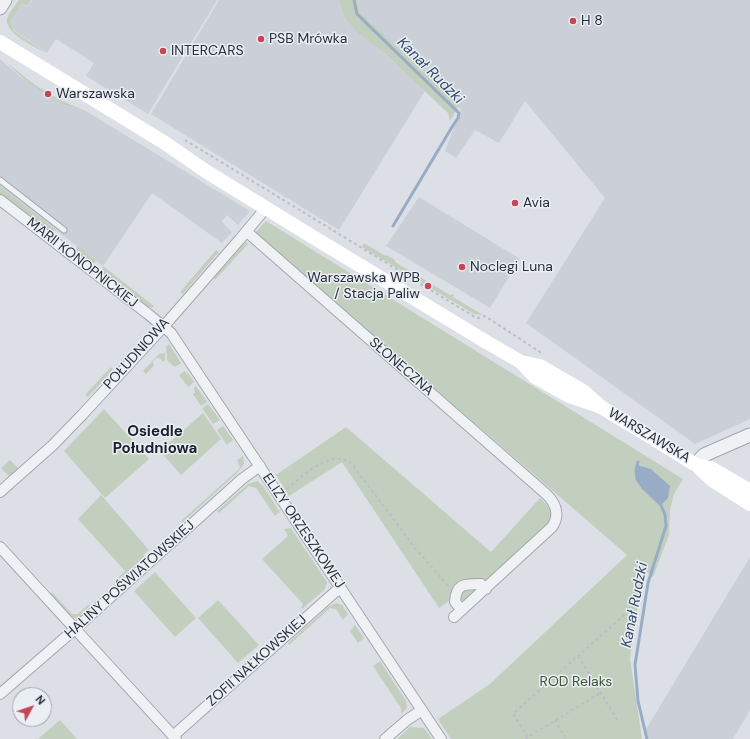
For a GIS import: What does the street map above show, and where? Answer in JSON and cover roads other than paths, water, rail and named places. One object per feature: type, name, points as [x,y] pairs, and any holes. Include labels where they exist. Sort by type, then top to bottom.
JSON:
[{"type":"main road","name":"WARSZAWSKA","points":[[0,42],[160,140],[208,172],[488,343],[521,362],[540,366],[583,391],[601,407],[651,436],[696,465],[711,479],[750,504]]},
{"type":"main road","name":"WARSZAWSKA","points":[[696,465],[711,468],[750,491]]},
{"type":"street","points":[[0,8],[5,0]]},
{"type":"street","name":"MARII KONOPNICKIEJ","points":[[0,200],[164,326]]},
{"type":"street","name":"POŁUDNIOWA","points":[[0,492],[57,441],[164,326],[246,232],[265,207]]},
{"type":"street","name":"SŁONECZNA","points":[[246,232],[545,492],[554,503],[557,514],[556,520],[552,527],[486,588]]},
{"type":"street","name":"ELIZY ORZESZKOWEJ","points":[[164,326],[177,340],[441,739]]},
{"type":"street","points":[[696,465],[701,458],[709,452],[750,435]]},
{"type":"street","name":"HALINY POŚWIATOWSKIEJ","points":[[0,694],[75,629],[242,479],[260,466]]},
{"type":"street","points":[[0,547],[174,738]]},
{"type":"street","points":[[467,584],[481,584],[486,588],[458,614],[455,602],[455,594],[457,590],[467,584]]},
{"type":"street","name":"ZOFII NAŁKOWSKIEJ","points":[[174,738],[334,592],[341,588]]},
{"type":"street","points":[[385,739],[407,720],[422,710]]},
{"type":"lane","points":[[0,180],[64,230]]},
{"type":"water","points":[[637,465],[651,469],[670,486],[668,498],[661,505],[643,488],[640,483],[636,471]]},
{"type":"waterway","name":"Kanał Rudzki","points":[[354,0],[357,14],[459,113],[458,118],[393,226]]},
{"type":"waterway","name":"Kanał Rudzki","points":[[638,462],[636,470],[637,479],[643,488],[661,505],[665,515],[666,526],[648,583],[635,665],[638,701],[647,739]]},
{"type":"place","name":"H 8","points":[[573,21]]},
{"type":"place","name":"PSB Mrówka","points":[[261,39]]},
{"type":"place","name":"INTERCARS","points":[[163,51]]},
{"type":"place","name":"Warszawska","points":[[48,94]]},
{"type":"place","name":"Avia","points":[[515,203]]},
{"type":"place","name":"Noclegi Luna","points":[[462,267]]},
{"type":"place","name":"Warszawska WPB / Stacja Paliw","points":[[428,286]]},
{"type":"district","name":"Osiedle Południowa","points":[[155,440]]},
{"type":"park label","name":"ROD Relaks","points":[[576,682]]}]
